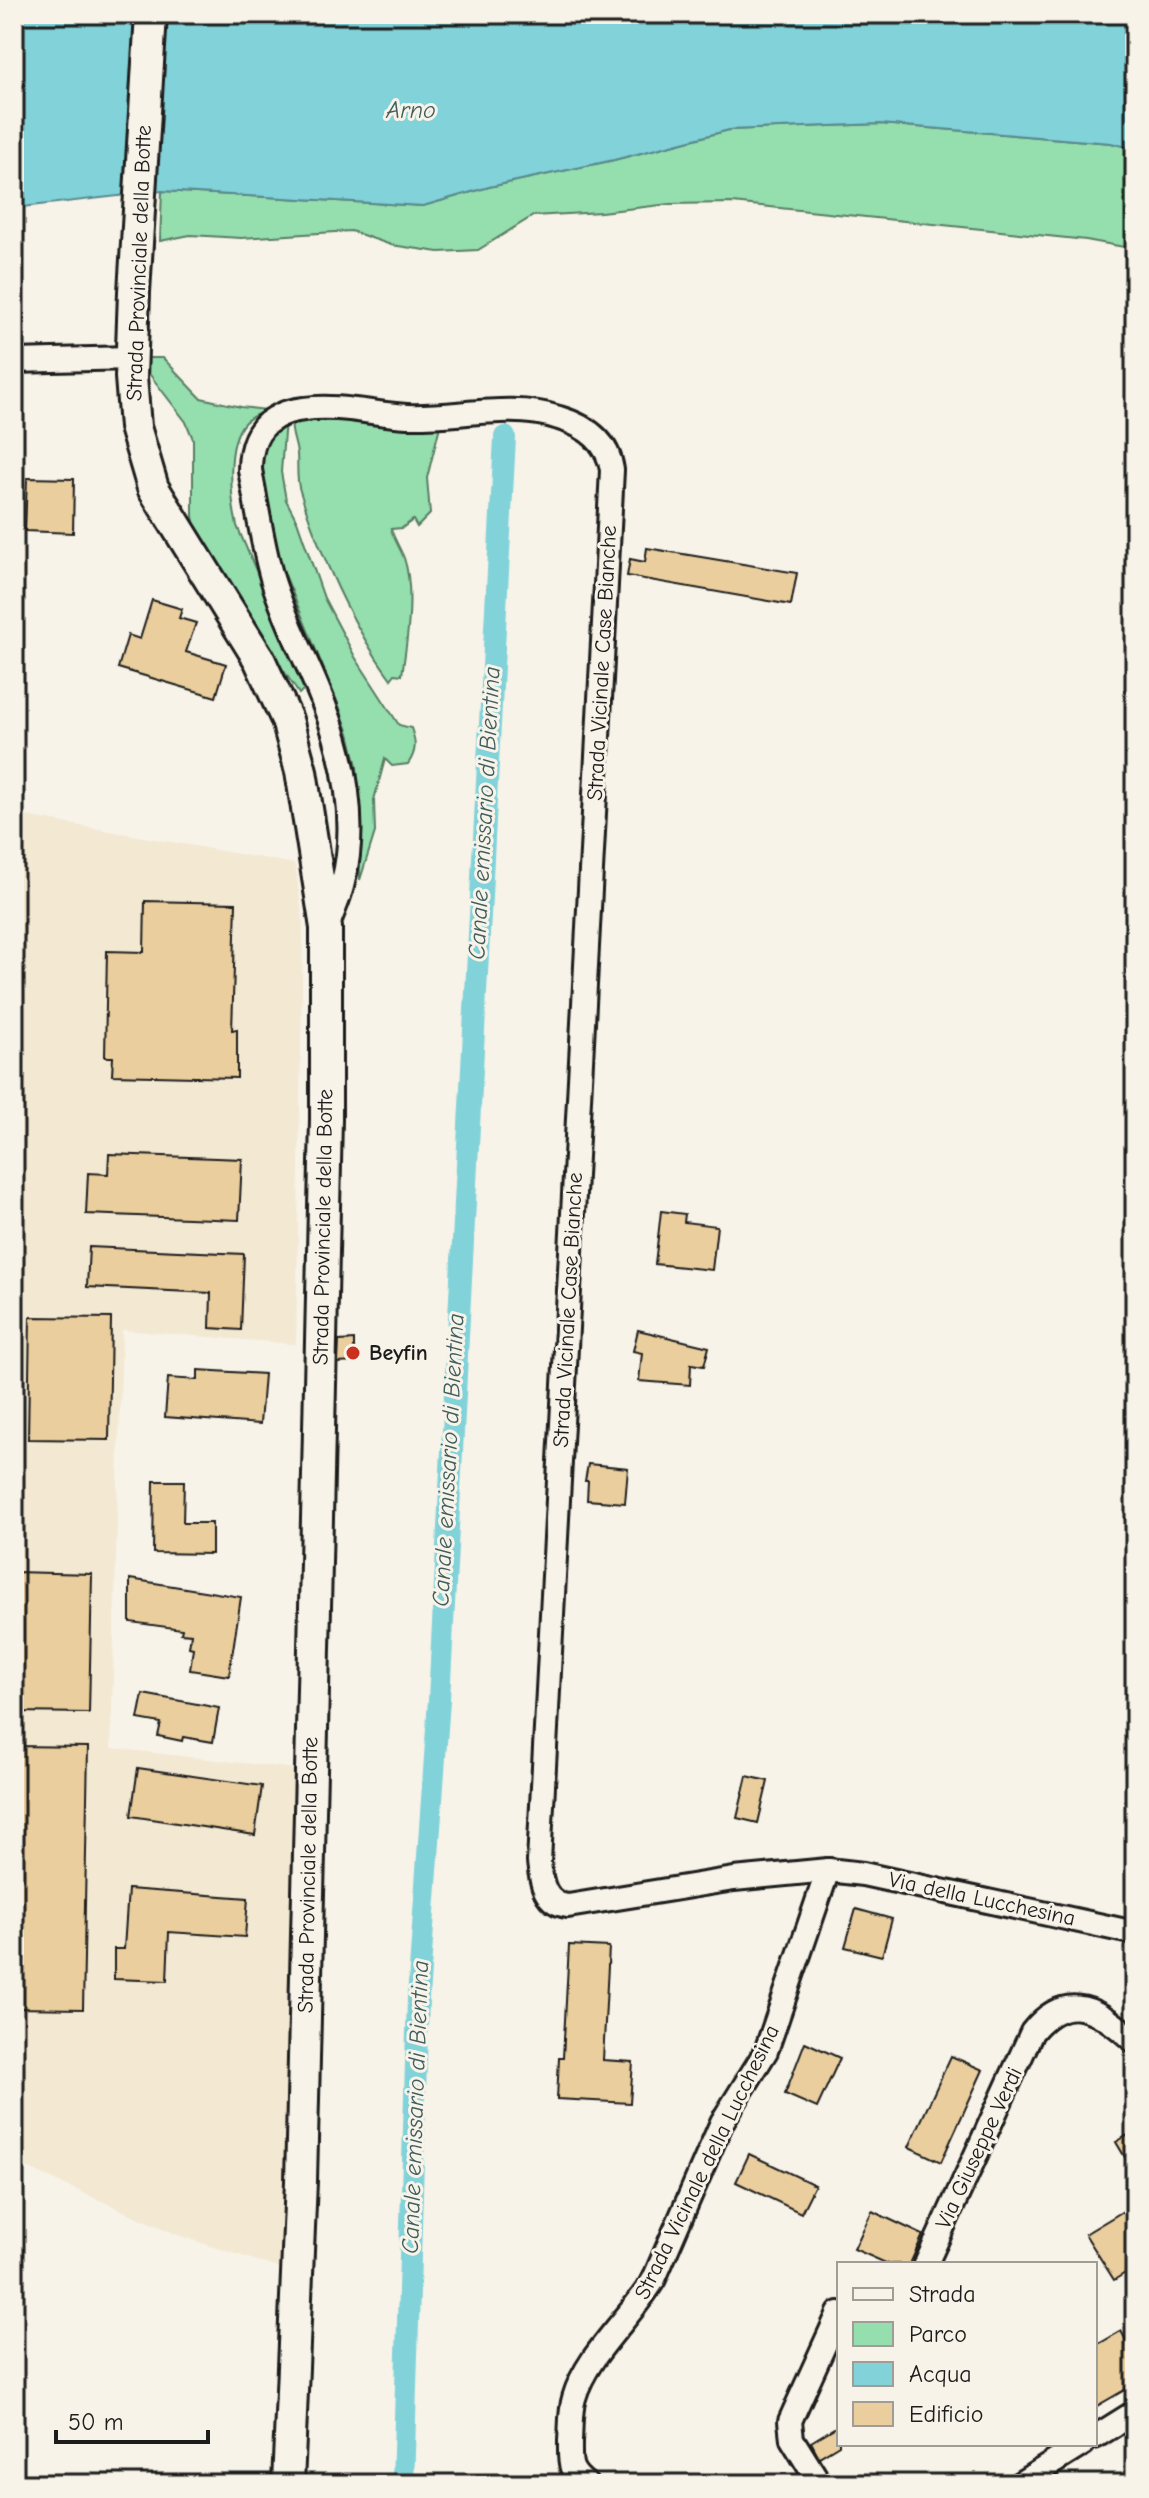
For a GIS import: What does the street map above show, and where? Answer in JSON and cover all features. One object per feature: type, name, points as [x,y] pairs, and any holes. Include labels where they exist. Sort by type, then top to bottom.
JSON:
[{"type":"main road","name":"Strada Provinciale della Botte","points":[[151,14],[131,358],[135,427],[153,488],[259,659],[287,720],[301,771],[326,928],[326,1119],[301,2181],[288,2484]]},
{"type":"street","points":[[14,361],[131,358]]},
{"type":"street","name":"Strada Vicinale Case Bianche","points":[[326,928],[343,884],[347,860],[348,811],[343,771],[336,736],[272,577],[250,470],[250,457],[258,433],[276,417],[303,409],[423,416],[519,412],[571,422],[600,441],[610,456],[612,470],[540,1875],[550,1899],[568,1906],[734,1879],[828,1870]]},
{"type":"street","name":"Via della Lucchesina","points":[[828,1870],[863,1874],[1135,1933]]},
{"type":"street","name":"Strada Vicinale della Lucchesina","points":[[586,2484],[573,2474],[570,2465],[575,2394],[605,2345],[643,2299],[722,2122],[766,2051],[828,1870]]},
{"type":"street","name":"Via Giuseppe Verdi","points":[[927,2262],[1032,2032],[1043,2018],[1065,2007],[1079,2008],[1109,2021],[1135,2042]]},
{"type":"street","points":[[820,2484],[792,2439],[790,2421],[837,2317]]},
{"type":"street","points":[[1097,2436],[1135,2412]]},
{"type":"street","points":[[1019,2484],[1080,2446]]},
{"type":"shaded area","points":[[14,375],[21,375],[14,483]]},
{"type":"shaded area","points":[[14,538],[23,545],[23,664],[14,663]]},
{"type":"shaded area","points":[[14,814],[295,864],[303,923],[296,1344],[122,1330],[111,1748],[296,1769],[282,2269],[178,2235],[14,2162]]},
{"type":"green space","points":[[880,124],[1111,143],[1135,149],[1135,249],[1086,240],[732,203],[670,204],[533,216],[478,250],[439,252],[391,245],[351,231],[241,238],[190,235],[160,241],[162,191],[423,206],[489,187],[614,160],[729,130]]},
{"type":"green space","points":[[147,358],[163,358],[201,398],[267,410],[247,420],[234,443],[231,472],[233,502],[237,526],[301,676],[304,689],[299,694],[197,538],[193,516],[193,439],[186,422],[147,371]]},
{"type":"green space","points":[[313,414],[441,422],[427,478],[430,514],[417,527],[413,520],[402,528],[391,529],[404,558],[410,601],[402,675],[395,674],[391,679],[363,637],[338,589],[300,491],[292,418]]},
{"type":"green space","points":[[285,420],[281,472],[286,500],[297,521],[324,598],[355,657],[399,725],[411,728],[414,738],[414,751],[408,764],[392,766],[385,759],[374,800],[375,832],[360,880],[357,766],[349,733],[276,553],[258,468],[265,434]]},
{"type":"water","name":"Arno","points":[[14,14],[1135,14],[1135,149],[1111,143],[880,124],[729,130],[614,160],[489,187],[423,206],[162,191],[14,208]]},
{"type":"building","points":[[27,478],[74,479],[73,533],[25,531]]},
{"type":"building","points":[[647,548],[797,573],[791,605],[627,576],[630,559],[645,562]]},
{"type":"building","points":[[152,600],[182,609],[179,618],[196,623],[186,652],[226,664],[216,697],[118,668],[128,635],[140,639]]},
{"type":"building","points":[[145,901],[236,903],[232,1030],[237,1029],[237,1078],[112,1075],[113,1057],[105,1057],[107,951],[144,952]]},
{"type":"building","points":[[109,1154],[242,1159],[239,1220],[86,1214],[88,1173],[108,1174]]},
{"type":"building","points":[[661,1211],[685,1214],[684,1222],[717,1226],[712,1270],[655,1264]]},
{"type":"building","points":[[89,1247],[244,1254],[241,1330],[210,1328],[211,1293],[87,1287]]},
{"type":"building","points":[[30,1317],[111,1318],[109,1440],[28,1439]]},
{"type":"building","points":[[638,1330],[709,1347],[704,1366],[691,1364],[690,1385],[639,1381],[642,1353],[633,1351]]},
{"type":"building","points":[[354,1340],[354,1362],[338,1363],[339,1341]]},
{"type":"building","points":[[198,1370],[264,1374],[260,1424],[165,1417],[168,1378],[198,1380]]},
{"type":"building","points":[[588,1464],[628,1468],[625,1503],[587,1500],[588,1481],[585,1481]]},
{"type":"building","points":[[154,1481],[184,1481],[183,1523],[212,1523],[212,1554],[153,1553]]},
{"type":"building","points":[[14,1572],[92,1574],[89,1713],[14,1712]]},
{"type":"building","points":[[130,1579],[241,1597],[229,1676],[190,1670],[191,1634],[181,1633],[182,1629],[130,1622]]},
{"type":"building","points":[[143,1694],[219,1708],[213,1742],[158,1736],[161,1723],[138,1719]]},
{"type":"building","points":[[14,1746],[88,1747],[83,2009],[14,2008]]},
{"type":"building","points":[[138,1768],[262,1786],[255,1835],[131,1816]]},
{"type":"building","points":[[747,1776],[768,1781],[758,1823],[737,1818]]},
{"type":"building","points":[[128,1889],[248,1898],[245,1937],[169,1932],[167,1981],[114,1979],[114,1949],[124,1949]]},
{"type":"building","points":[[856,1909],[892,1919],[882,1956],[845,1947]]},
{"type":"building","points":[[569,1945],[609,1947],[603,2060],[633,2062],[630,2103],[557,2099],[559,2058],[563,2058]]},
{"type":"building","points":[[805,2042],[840,2058],[817,2108],[785,2094]]},
{"type":"building","points":[[951,2056],[983,2070],[941,2162],[909,2147]]},
{"type":"building","points":[[1135,2131],[1135,2174],[1116,2142]]},
{"type":"building","points":[[749,2154],[815,2185],[801,2213],[736,2182]]},
{"type":"building","points":[[1135,2204],[1135,2267],[1114,2280],[1085,2234]]},
{"type":"building","points":[[872,2211],[923,2235],[911,2262],[883,2262],[854,2249]]},
{"type":"building","points":[[1121,2331],[1135,2356],[1135,2384],[1097,2406],[1097,2345]]},
{"type":"building","points":[[837,2426],[837,2446],[819,2457],[811,2442]]},
{"type":"waterway","name":"Canale emissario di Bientina","points":[[403,2484],[418,1998],[439,1700],[505,437]]},
{"type":"place","name":"Beyfin","points":[[353,1353]]}]
